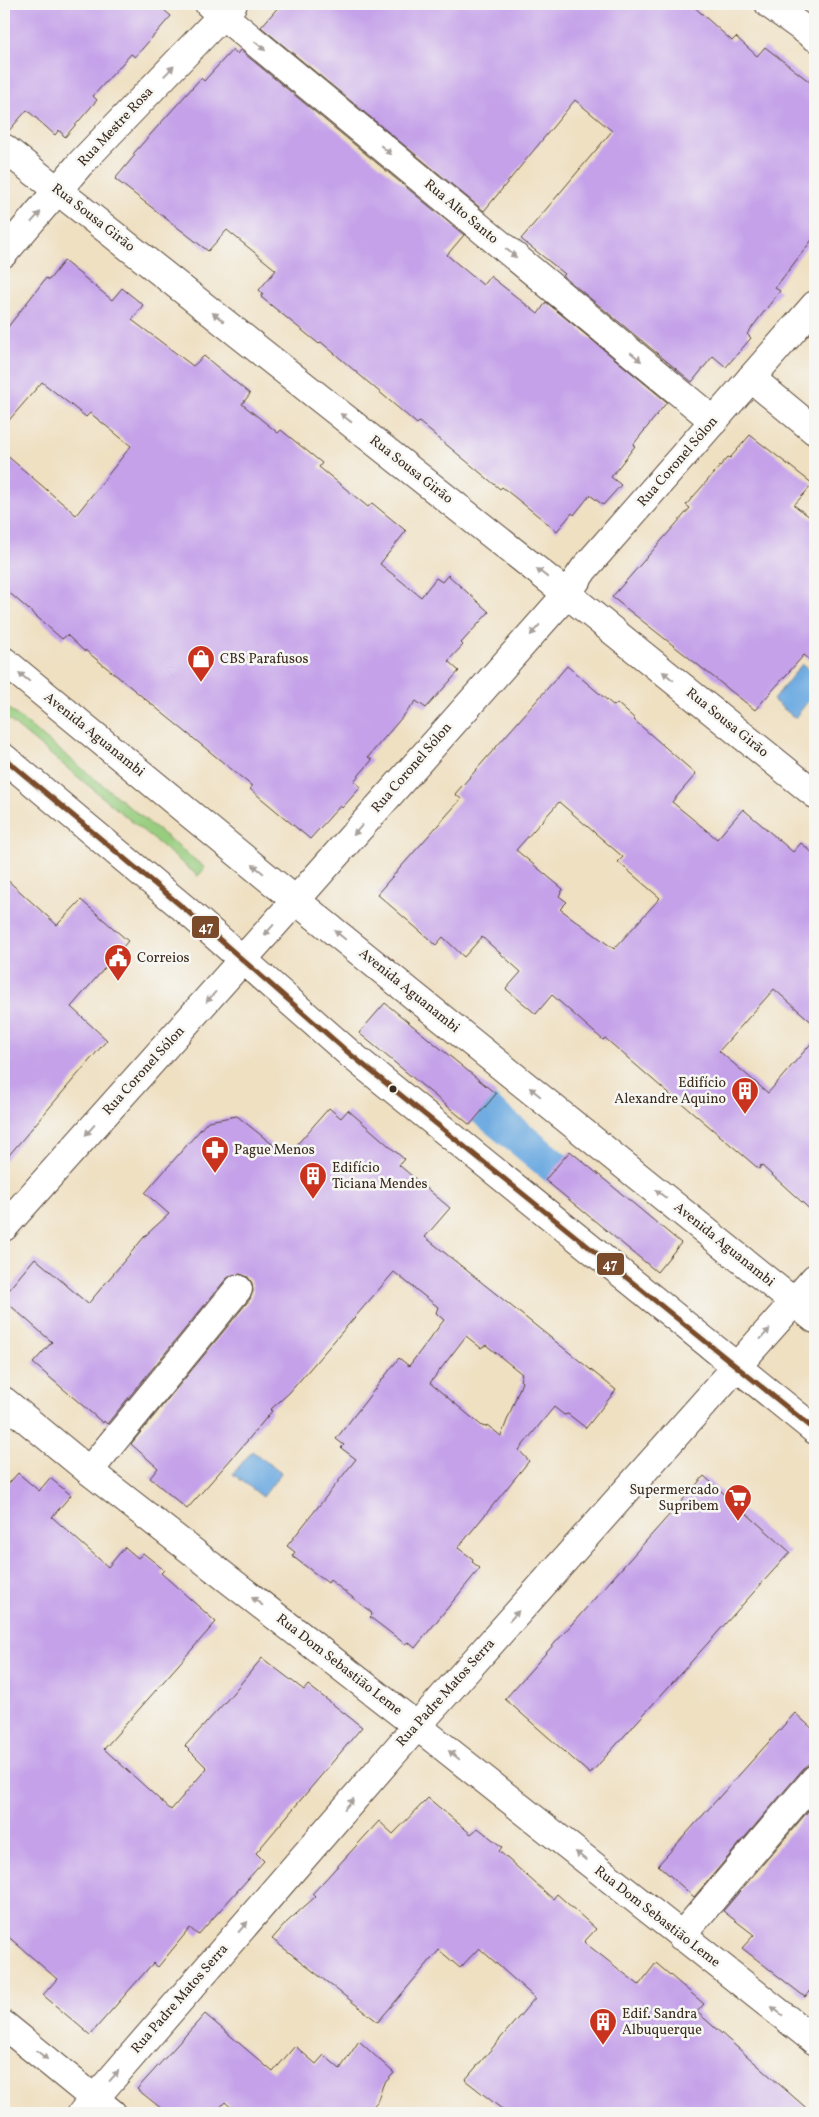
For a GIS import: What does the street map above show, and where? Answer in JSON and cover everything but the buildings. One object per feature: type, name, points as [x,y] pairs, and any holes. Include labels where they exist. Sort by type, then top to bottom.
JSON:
[{"type":"street","points":[[769,4],[815,37]]},
{"type":"street","name":"Rua Mestre Rosa","points":[[4,253],[80,164],[221,8]]},
{"type":"street","name":"Rua Alto Santo","points":[[221,8],[714,421]]},
{"type":"street","name":"Rua Sousa Girão","points":[[4,148],[567,594],[815,794]]},
{"type":"street","name":"Rua Coronel Sólon","points":[[4,1226],[567,594],[584,569],[815,305]]},
{"type":"street","points":[[752,378],[815,431]]},
{"type":"street","name":"Avenida Aguanambi","points":[[4,661],[296,900],[815,1319]]},
{"type":"street","points":[[4,758],[186,910],[350,1054],[815,1430]]},
{"type":"street","name":"Rua Padre Matos Serra","points":[[96,2108],[417,1726],[815,1278]]},
{"type":"street","points":[[89,1471],[238,1289]]},
{"type":"street","name":"Rua Dom Sebastião Leme","points":[[4,1401],[89,1471],[417,1726],[815,2042]]},
{"type":"street","points":[[681,1936],[815,1779]]},
{"type":"street","points":[[4,2025],[96,2108]]},
{"type":"green space","points":[[4,705],[205,868],[198,876],[4,716]]},
{"type":"water","points":[[802,664],[815,675],[815,692],[795,718],[773,700]]},
{"type":"water","points":[[252,1451],[281,1473],[263,1497],[233,1474]]},
{"type":"waterway","points":[[483,1108],[556,1168]]},
{"type":"transit line","name":"47","points":[[4,758],[186,910],[350,1054],[815,1430]]},
{"type":"place","name":"CBS Parafusos","points":[[201,683]]},
{"type":"place","name":"Correios","points":[[118,982]]},
{"type":"place","name":"Edifício Alexandre Aquino","points":[[745,1115]]},
{"type":"place","name":"Pague Menos","points":[[215,1174]]},
{"type":"place","name":"Edifício Ticiana Mendes","points":[[313,1200]]},
{"type":"place","name":"Supermercado Supribem","points":[[738,1522]]},
{"type":"place","name":"Edif. Sandra Albuquerque","points":[[603,2046]]}]
